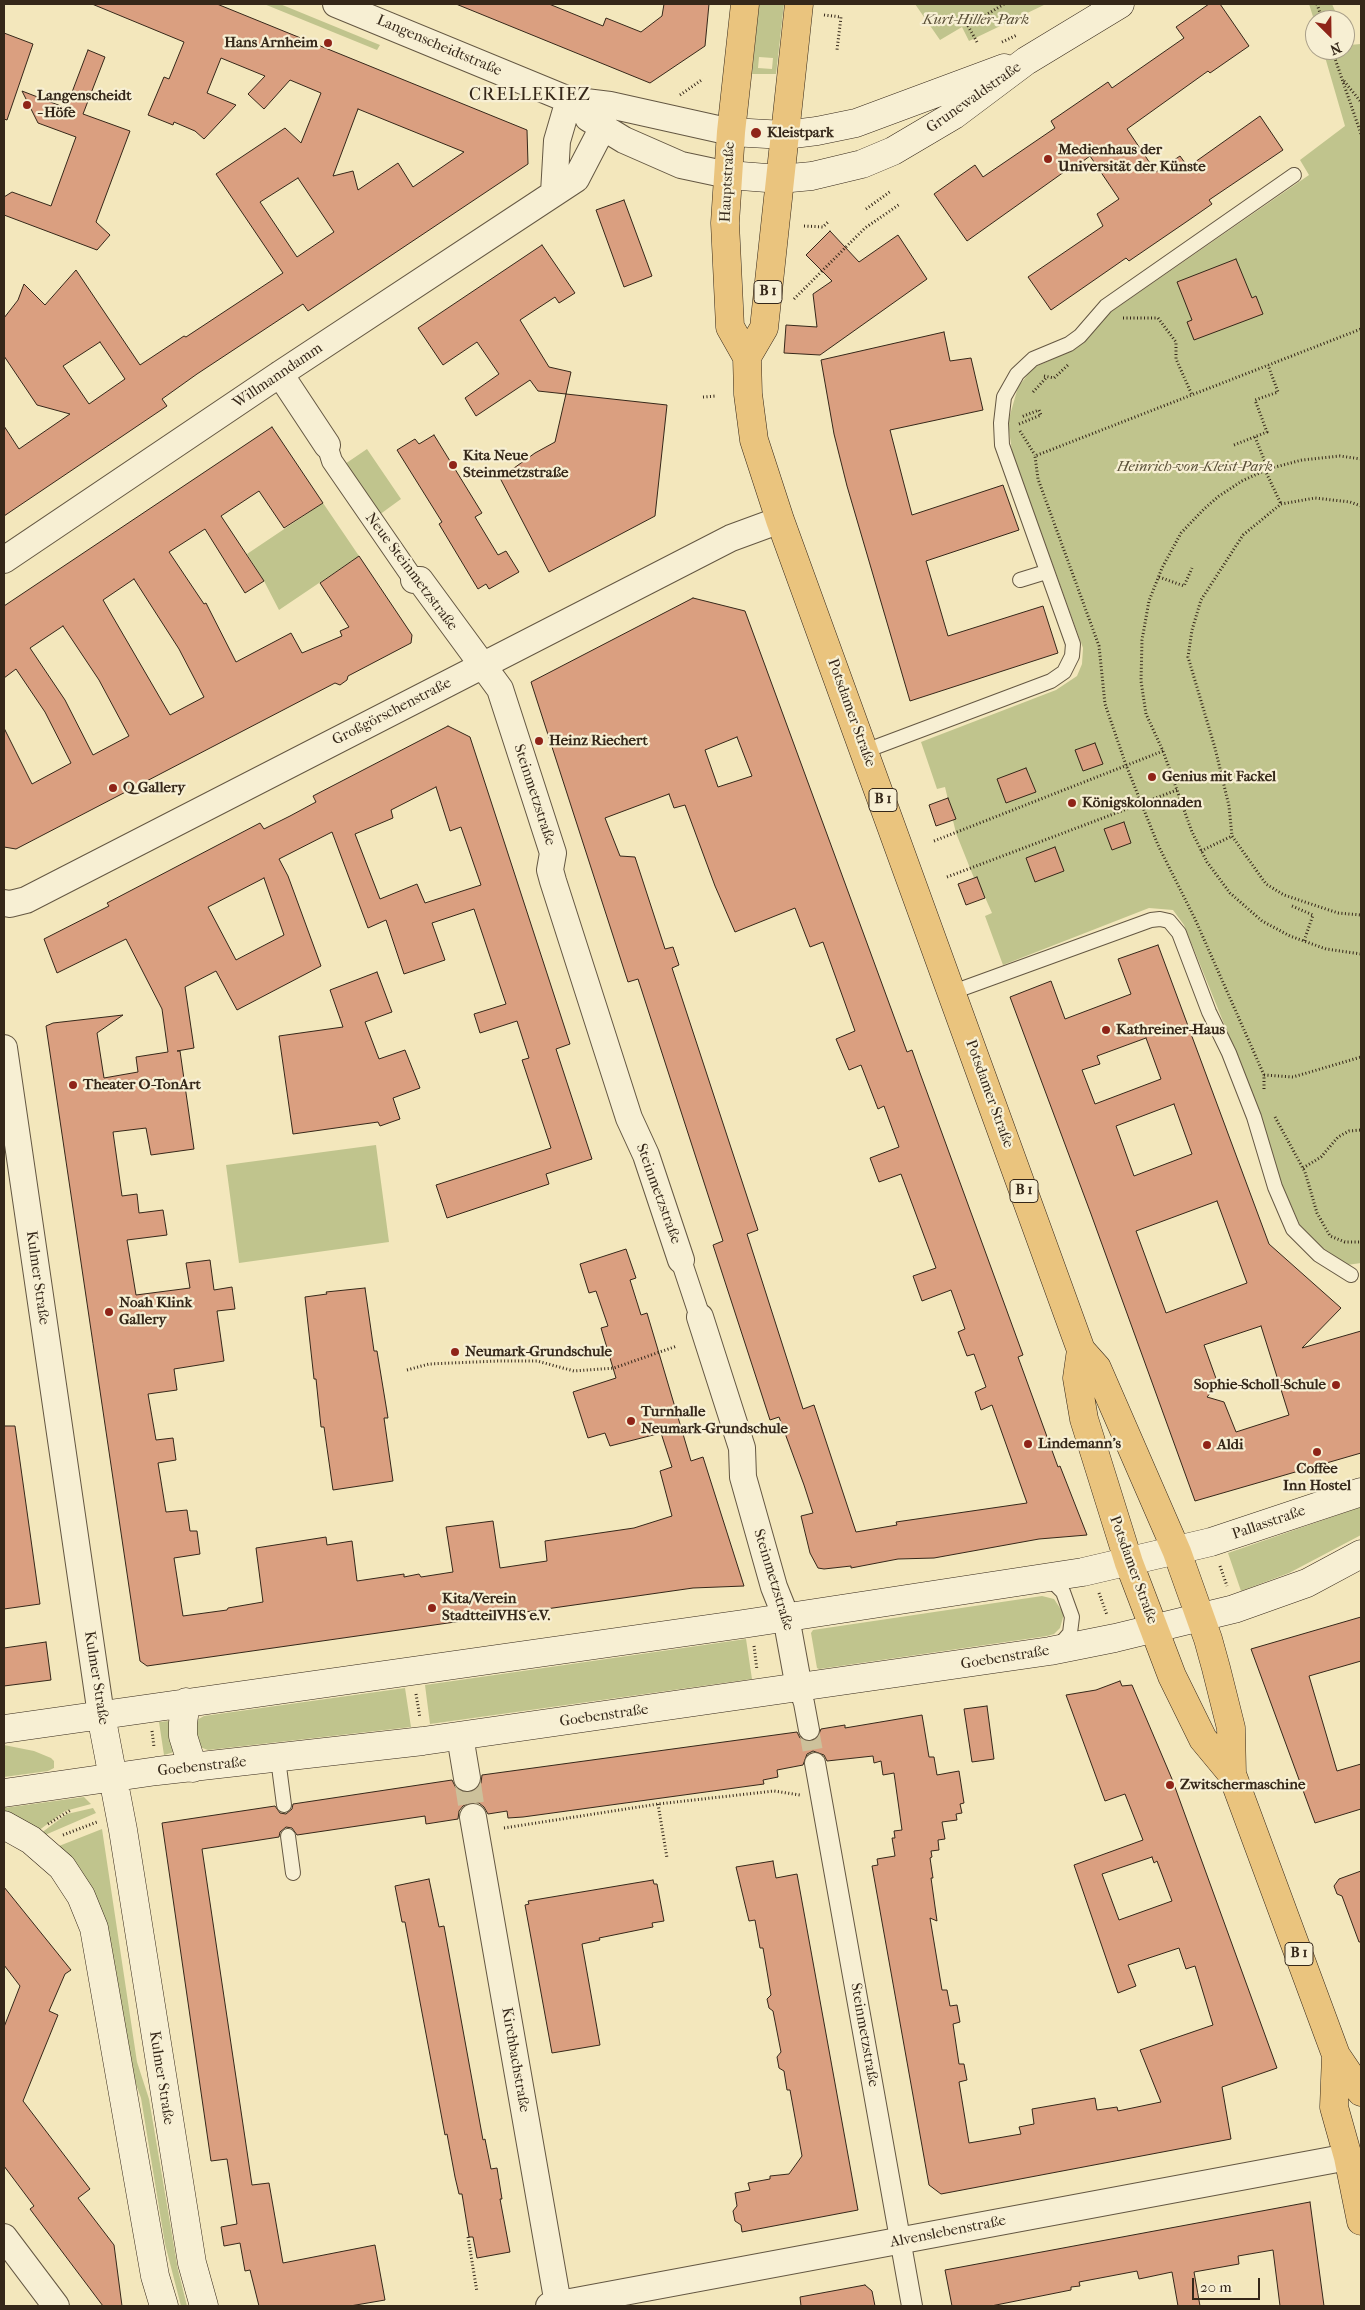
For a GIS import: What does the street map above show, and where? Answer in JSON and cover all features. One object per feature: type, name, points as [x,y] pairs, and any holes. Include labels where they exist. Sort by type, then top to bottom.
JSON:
[{"type":"main road","name":"Hauptstraße","points":[[745,4],[731,132],[725,223],[730,327],[747,356]]},
{"type":"main road","name":"B 1","points":[[747,356],[764,328],[799,4]]},
{"type":"main road","name":"Grunewaldstraße","points":[[728,176],[780,179],[837,171],[893,151],[954,115],[1026,61],[1120,4]]},
{"type":"main road","name":"Grunewaldstraße","points":[[731,132],[785,135],[816,132],[856,123],[940,90],[1026,61]]},
{"type":"main road","name":"Potsdamer Straße","points":[[747,356],[749,404],[754,440],[780,520],[953,992],[1081,1350],[1097,1368],[1176,1552],[1201,1617],[1213,1655],[1231,1728],[1232,1774],[1336,2055],[1361,2092]]},
{"type":"main road","name":"Potsdamer Straße","points":[[1081,1350],[1077,1378],[1084,1419],[1129,1563],[1172,1676],[1203,1739],[1232,1774]]},
{"type":"main road","name":"Pallasstraße","points":[[1176,1552],[1234,1535],[1361,1492]]},
{"type":"main road","points":[[4,1729],[1049,1578],[1176,1552]]},
{"type":"main road","points":[[1201,1617],[1234,1609],[1307,1583],[1361,1554]]},
{"type":"main road","name":"Goebenstraße","points":[[4,1792],[112,1777],[278,1759],[460,1736],[798,1688],[1055,1650],[1201,1617]]},
{"type":"main road","points":[[186,1702],[183,1736],[193,1768]]},
{"type":"main road","name":"Kulmer Straße","points":[[102,1715],[123,1830],[192,2263],[204,2306]]},
{"type":"main road","points":[[4,1826],[28,1837],[62,1867],[81,1896],[94,1928],[155,2276],[164,2306]]},
{"type":"main road","name":"Potsdamer Straße","points":[[1336,2055],[1334,2107],[1348,2157],[1361,2221]]},
{"type":"street","name":"Langenscheidtstraße","points":[[336,4],[588,111],[624,140],[681,165],[728,176]]},
{"type":"street","name":"Langenscheidtstraße","points":[[588,111],[610,105],[731,132]]},
{"type":"street","points":[[554,193],[557,141],[588,111]]},
{"type":"street","name":"Willmanndamm","points":[[4,560],[280,374],[576,179],[588,111]]},
{"type":"street","name":"Neue Steinmetzstraße","points":[[280,374],[327,445],[332,461],[414,580],[420,580],[483,666]]},
{"type":"street","name":"Großgörschenstraße","points":[[4,903],[10,904],[26,900],[731,538],[780,520]]},
{"type":"street","name":"Steinmetzstraße","points":[[483,666],[500,690],[553,854],[550,870],[556,890],[629,1118],[646,1155],[742,1448],[743,1477],[774,1587],[786,1617],[798,1688],[804,1703],[809,1730]]},
{"type":"street","name":"Kulmer Straße","points":[[4,1048],[102,1715]]},
{"type":"street","points":[[460,1736],[467,1778]]},
{"type":"street","name":"Steinmetzstraße","points":[[815,1763],[912,2306]]},
{"type":"street","name":"Kirchbachstraße","points":[[473,1817],[553,2305]]},
{"type":"street","name":"Alvenslebenstraße","points":[[553,2305],[1348,2157]]},
{"type":"street","points":[[4,2236],[56,2306]]},
{"type":"lane","points":[[865,751],[1051,681],[1064,672],[1072,656],[1073,644],[996,446],[1004,396],[1017,374],[1033,359],[1069,344],[1080,336],[1106,306],[1294,175]]},
{"type":"lane","points":[[1020,580],[1046,572]]},
{"type":"lane","points":[[953,992],[1151,920],[1160,919],[1168,921],[1179,933],[1209,1012],[1229,1053],[1254,1117],[1275,1188],[1293,1229],[1320,1255],[1351,1275]]},
{"type":"lane","points":[[1049,1578],[1063,1592],[1072,1617],[1070,1633],[1055,1650]]},
{"type":"lane","points":[[278,1759],[284,1805]]},
{"type":"lane","points":[[288,1836],[293,1873]]},
{"type":"path","points":[[977,42],[968,26],[1004,4]]},
{"type":"path","points":[[824,15],[841,17],[837,50]]},
{"type":"path","points":[[995,45],[1020,33]]},
{"type":"path","points":[[1336,60],[1361,134]]},
{"type":"path","points":[[676,98],[703,78]]},
{"type":"path","points":[[1342,78],[1361,102]]},
{"type":"path","points":[[866,209],[892,191]]},
{"type":"path","points":[[794,299],[865,228],[900,204]]},
{"type":"path","points":[[804,226],[823,227],[828,222]]},
{"type":"path","points":[[1120,319],[1158,318],[1176,342],[1176,359],[1192,395]]},
{"type":"path","points":[[1036,456],[1361,330]]},
{"type":"path","points":[[1033,392],[1046,377],[1054,378],[1073,361]]},
{"type":"path","points":[[1234,445],[1267,432],[1255,400],[1278,392],[1268,365]]},
{"type":"path","points":[[703,396],[716,396]]},
{"type":"path","points":[[1001,423],[1039,410],[1041,415],[1017,425],[1036,456],[1038,479],[1098,646],[1105,704],[1126,765],[1158,845],[1195,919],[1264,1076],[1264,1092]]},
{"type":"path","points":[[1255,437],[1266,470],[1281,504]]},
{"type":"path","points":[[1361,459],[1340,456],[1302,460],[1266,470],[1242,481],[1204,508],[1181,533],[1149,601],[1142,640],[1141,681],[1146,714],[1163,751],[1192,832],[1202,851],[1230,893],[1262,922],[1304,942],[1326,949],[1361,954]]},
{"type":"path","points":[[1361,506],[1350,502],[1315,498],[1281,504],[1243,535],[1201,600],[1192,630],[1188,657],[1227,796],[1232,836],[1266,884],[1284,895],[1338,913],[1361,915]]},
{"type":"path","points":[[1159,577],[1184,586],[1192,568]]},
{"type":"path","points":[[934,842],[1163,751]]},
{"type":"path","points":[[947,877],[1177,790]]},
{"type":"path","points":[[1202,851],[1232,836]]},
{"type":"path","points":[[1292,906],[1313,915],[1304,942]]},
{"type":"path","points":[[1264,1076],[1293,1077],[1361,1057]]},
{"type":"path","points":[[1272,1110],[1309,1181],[1317,1213],[1330,1236],[1345,1242],[1361,1242]]},
{"type":"path","points":[[1303,1168],[1321,1157],[1338,1136],[1349,1131],[1361,1130]]},
{"type":"path","points":[[406,1370],[429,1364],[498,1361],[537,1361],[574,1371],[614,1368],[678,1346]]},
{"type":"path","points":[[1216,1556],[1229,1594]]},
{"type":"path","points":[[1097,1588],[1110,1623]]},
{"type":"path","points":[[753,1638],[758,1678]]},
{"type":"path","points":[[415,1686],[421,1726]]},
{"type":"path","points":[[151,1723],[155,1755]]},
{"type":"path","points":[[504,1828],[658,1804],[774,1791],[821,1799]]},
{"type":"path","points":[[658,1804],[667,1858]]},
{"type":"path","points":[[44,1828],[57,1818],[76,1809]]},
{"type":"path","points":[[58,1837],[99,1821]]},
{"type":"path","points":[[468,2238],[477,2292]]},
{"type":"green space","points":[[264,4],[280,4],[380,45],[377,50]]},
{"type":"green space","points":[[759,4],[784,4],[776,74],[752,74]],"holes":[[[759,57],[773,58],[772,69],[758,68]]]},
{"type":"green space","name":"Kurt-Hiller-Park","points":[[915,4],[1046,4],[969,41],[962,27],[940,40]]},
{"type":"green space","points":[[1309,4],[1332,4],[1335,10],[1311,10]]},
{"type":"green space","name":"Heinrich-von-Kleist-Park","points":[[1355,44],[1361,44],[1361,1263],[1347,1265],[1319,1245],[1300,1225],[1282,1185],[1261,1115],[1184,925],[1173,910],[1149,908],[1003,965],[985,916],[992,913],[974,878],[956,833],[945,787],[937,789],[921,742],[1056,690],[1077,676],[1082,664],[1083,648],[1012,452],[1008,422],[1018,387],[1033,368],[1077,348],[1108,314],[1309,175],[1300,160],[1345,126],[1326,60],[1355,60]]},
{"type":"green space","points":[[367,449],[401,499],[379,515],[345,464]]},
{"type":"green space","points":[[323,503],[359,556],[279,610],[247,554]]},
{"type":"green space","points":[[376,1145],[389,1242],[239,1263],[226,1165]]},
{"type":"green space","points":[[1361,1507],[1361,1535],[1289,1573],[1241,1591],[1228,1553]]},
{"type":"green space","points":[[1042,1596],[1054,1599],[1064,1614],[1060,1628],[1054,1634],[817,1668],[811,1633],[813,1630]]},
{"type":"green space","points":[[746,1639],[752,1679],[430,1724],[425,1685]]},
{"type":"green space","points":[[405,1688],[411,1727],[208,1750],[197,1746],[195,1721],[204,1716]]},
{"type":"green space","points":[[159,1722],[171,1722],[174,1752],[164,1755]]},
{"type":"green space","points":[[4,1745],[34,1751],[51,1758],[54,1761],[54,1768],[48,1771],[4,1777]]},
{"type":"green space","points":[[84,1797],[91,1804],[65,1811],[38,1831],[4,1814],[4,1808]]},
{"type":"green space","points":[[93,1808],[96,1813],[45,1835],[41,1833],[67,1814]]},
{"type":"green space","points":[[102,1829],[137,2062],[149,2099],[178,2270],[187,2306],[181,2306],[165,2244],[141,2098],[133,2076],[94,1894],[80,1868],[59,1846]]},
{"type":"building","points":[[92,4],[217,4],[527,130],[528,164],[308,311],[303,304],[197,374],[162,399],[167,406],[4,516],[4,426],[19,449],[70,414],[37,405],[4,356],[4,318],[18,300],[24,284],[45,305],[76,270],[140,365],[283,273],[216,174],[285,128],[301,143],[321,93],[290,80],[264,109],[248,94],[265,76],[221,58],[207,93],[236,105],[204,139],[195,131],[174,122],[173,125],[148,115],[164,77],[169,79],[184,42]],"holes":[[[358,109],[464,152],[413,187],[398,163],[358,190],[353,171],[333,176]],[[298,178],[334,232],[297,257],[260,202]],[[100,342],[125,379],[89,404],[63,366]]]},
{"type":"building","points":[[456,4],[549,4],[603,26],[606,18],[641,32],[662,16],[664,4],[709,4],[705,46],[650,83]]},
{"type":"building","name":"Medienhaus der Universität der Künste","points":[[1209,4],[1220,4],[1249,46],[1210,73],[1208,71],[1127,129],[1156,172],[1180,156],[1188,167],[1260,116],[1283,150],[1209,200],[1212,204],[1189,220],[1129,261],[1126,258],[1051,310],[1028,277],[1103,226],[1097,214],[1119,199],[1090,156],[1079,164],[1078,162],[967,241],[934,194],[975,165],[983,177],[1055,128],[1051,121],[1108,82],[1112,88],[1184,38],[1176,27]]},
{"type":"building","points":[[4,33],[33,44],[7,120],[4,119]]},
{"type":"building","points":[[88,50],[105,57],[83,114],[130,131],[96,222],[110,235],[97,250],[4,215],[4,197],[12,192],[51,206],[76,137],[38,123],[22,91],[66,108]]},
{"type":"building","points":[[624,200],[652,276],[624,287],[596,210]]},
{"type":"building","points":[[830,231],[859,262],[898,235],[927,279],[820,355],[784,353],[786,325],[817,327],[813,294],[832,281],[806,255]]},
{"type":"building","points":[[542,245],[575,293],[559,303],[555,297],[520,320],[549,367],[571,372],[566,394],[538,391],[530,380],[476,416],[465,398],[499,374],[477,342],[443,365],[418,328]]},
{"type":"building","points":[[1236,259],[1252,298],[1256,296],[1263,314],[1194,340],[1187,322],[1192,320],[1177,282]]},
{"type":"building","points":[[944,332],[950,361],[971,358],[983,410],[890,430],[912,515],[1003,485],[1019,530],[926,561],[948,636],[1043,606],[1058,653],[910,701],[847,486],[834,434],[821,360]]},
{"type":"building","points":[[566,394],[667,405],[655,516],[549,572],[500,478],[535,453],[555,442]]},
{"type":"building","points":[[272,427],[323,503],[284,528],[259,491],[221,516],[264,581],[245,593],[205,529],[169,552],[204,604],[206,603],[236,662],[291,633],[302,653],[342,636],[340,631],[349,627],[320,583],[359,556],[412,635],[411,643],[348,676],[347,680],[340,685],[335,683],[16,849],[4,847],[4,728],[32,784],[71,763],[45,712],[16,669],[4,678],[4,606]],"holes":[[[134,579],[179,649],[204,697],[170,715],[103,600]],[[63,626],[99,680],[129,736],[93,755],[65,700],[30,648]]]},
{"type":"building","points":[[434,435],[482,513],[475,517],[498,555],[506,551],[519,572],[489,589],[486,584],[478,589],[439,524],[442,522],[397,450],[415,439],[419,444]]},
{"type":"building","points":[[693,598],[745,611],[907,1052],[912,1050],[1023,1355],[1018,1357],[1058,1467],[1060,1466],[1087,1535],[1039,1539],[934,1558],[898,1559],[851,1568],[851,1566],[818,1568],[810,1553],[801,1516],[813,1513],[804,1485],[779,1417],[770,1420],[713,1245],[723,1241],[638,979],[628,982],[531,682]],"holes":[[[737,737],[752,776],[718,787],[705,750]],[[669,794],[674,808],[685,805],[715,886],[735,932],[795,908],[810,947],[823,942],[855,1031],[836,1039],[849,1070],[861,1065],[878,1109],[884,1106],[899,1147],[870,1158],[879,1182],[901,1174],[936,1268],[913,1276],[922,1301],[951,1290],[965,1329],[958,1332],[967,1356],[974,1354],[986,1387],[975,1392],[981,1410],[992,1405],[1027,1503],[896,1522],[897,1525],[856,1532],[814,1405],[803,1409],[747,1234],[758,1230],[672,968],[679,965],[673,947],[665,949],[635,857],[620,856],[605,818]]]},
{"type":"building","points":[[448,726],[470,737],[570,1044],[556,1049],[592,1159],[546,1174],[549,1184],[447,1218],[436,1185],[551,1148],[522,1060],[529,1058],[517,1021],[480,1033],[474,1014],[506,1004],[474,909],[432,923],[445,960],[404,974],[386,920],[368,928],[332,832],[279,859],[288,876],[321,966],[237,1010],[216,971],[185,987],[194,1048],[177,1051],[180,1051],[194,1149],[151,1155],[146,1128],[113,1132],[122,1196],[137,1194],[139,1213],[163,1210],[167,1235],[127,1240],[136,1295],[190,1288],[186,1263],[210,1260],[214,1290],[232,1287],[235,1309],[217,1311],[224,1361],[174,1369],[177,1390],[148,1394],[156,1440],[173,1438],[176,1460],[158,1463],[166,1512],[187,1510],[190,1531],[197,1531],[200,1554],[174,1558],[183,1616],[227,1610],[228,1608],[263,1602],[256,1548],[326,1537],[327,1545],[352,1541],[357,1581],[404,1574],[404,1577],[419,1574],[421,1577],[453,1572],[446,1527],[493,1521],[500,1568],[547,1561],[545,1541],[634,1528],[672,1516],[660,1471],[672,1467],[661,1433],[610,1446],[605,1433],[588,1438],[573,1392],[616,1378],[601,1328],[608,1326],[596,1291],[589,1293],[580,1264],[626,1249],[636,1278],[630,1280],[641,1315],[647,1313],[691,1461],[703,1457],[744,1586],[693,1588],[147,1666],[140,1661],[46,1026],[53,1023],[123,1015],[97,1033],[104,1078],[138,1072],[136,1057],[168,1052],[162,1009],[126,939],[57,973],[44,939],[109,906],[107,903],[260,823],[264,829],[290,816],[316,802],[313,796]],"holes":[[[436,787],[450,831],[461,827],[481,885],[425,903],[417,884],[380,899],[355,834],[393,818],[391,810]],[[264,878],[284,935],[236,960],[208,907]]]},
{"type":"building","points":[[1095,743],[1103,764],[1083,771],[1075,750]]},
{"type":"building","points":[[1026,768],[1036,792],[1006,803],[997,779]]},
{"type":"building","points":[[948,798],[956,819],[936,826],[929,805]]},
{"type":"building","points":[[1124,822],[1131,843],[1112,850],[1104,829]]},
{"type":"building","points":[[1055,847],[1064,871],[1035,882],[1026,858]]},
{"type":"building","points":[[977,877],[985,898],[966,905],[958,884]]},
{"type":"building","points":[[1158,945],[1269,1244],[1341,1308],[1302,1348],[1361,1331],[1361,1453],[1195,1501],[1010,997],[1051,981],[1065,1019],[1131,994],[1118,959]],"holes":[[[1146,1038],[1161,1079],[1095,1104],[1082,1070],[1100,1064],[1097,1056]],[[1174,1104],[1192,1154],[1134,1176],[1116,1126]],[[1217,1201],[1247,1283],[1166,1313],[1136,1231]],[[1261,1326],[1289,1415],[1236,1432],[1224,1402],[1207,1397],[1218,1384],[1204,1345]]]},
{"type":"building","points":[[377,972],[392,1012],[365,1022],[379,1059],[405,1050],[420,1088],[393,1098],[400,1119],[380,1126],[378,1122],[293,1134],[279,1036],[343,1027],[330,990]]},
{"type":"building","points":[[365,1288],[374,1351],[377,1351],[388,1418],[384,1418],[393,1481],[333,1490],[324,1427],[321,1427],[316,1379],[314,1379],[305,1297],[327,1294],[326,1292]]},
{"type":"building","points":[[4,1426],[15,1426],[40,1604],[4,1609]]},
{"type":"building","points":[[1361,1617],[1361,1661],[1309,1676],[1337,1771],[1361,1764],[1361,1809],[1315,1823],[1251,1649]]},
{"type":"building","points":[[46,1642],[51,1680],[4,1686],[4,1648]]},
{"type":"building","points":[[1120,1681],[1122,1686],[1132,1685],[1172,1779],[1277,2068],[1222,2087],[1231,2139],[941,2194],[929,2185],[872,1866],[878,1865],[877,1859],[895,1856],[892,1838],[895,1838],[894,1831],[902,1830],[894,1773],[883,1775],[881,1761],[874,1763],[873,1756],[827,1761],[824,1755],[813,1751],[807,1754],[803,1765],[777,1770],[778,1777],[763,1780],[764,1784],[523,1817],[508,1818],[507,1811],[488,1814],[479,1803],[471,1802],[463,1806],[459,1811],[458,1819],[426,1824],[425,1816],[297,1835],[292,1828],[286,1827],[280,1832],[279,1837],[202,1849],[252,2185],[269,2183],[283,2263],[375,2245],[385,2300],[350,2306],[259,2306],[250,2270],[245,2271],[240,2243],[224,2246],[221,2227],[237,2224],[227,2159],[211,2161],[162,1823],[275,1806],[280,1813],[286,1814],[292,1809],[293,1804],[452,1780],[456,1788],[462,1792],[469,1793],[477,1789],[481,1783],[482,1775],[797,1732],[800,1738],[811,1742],[817,1739],[821,1729],[845,1725],[845,1728],[922,1715],[929,1757],[934,1757],[937,1775],[959,1771],[964,1803],[960,1804],[962,1813],[956,1814],[957,1820],[942,1822],[945,1839],[938,1840],[939,1850],[931,1851],[932,1857],[930,1858],[933,1878],[931,1878],[937,1921],[930,1918],[942,1990],[947,1990],[950,2006],[957,2005],[960,2022],[953,2024],[959,2064],[964,2064],[967,2080],[959,2082],[969,2143],[1021,2134],[1019,2127],[1034,2124],[1032,2109],[1095,2098],[1097,2110],[1117,2107],[1118,2111],[1161,2102],[1140,2050],[1213,2025],[1195,1966],[1186,1969],[1179,1948],[1128,1965],[1136,1986],[1118,1993],[1074,1865],[1143,1840],[1125,1794],[1105,1801],[1066,1695],[1096,1690]],"holes":[[[1152,1857],[1154,1863],[1157,1861],[1172,1901],[1119,1920],[1102,1874]]]},
{"type":"building","points":[[987,1706],[994,1759],[972,1762],[964,1709]]},
{"type":"building","points":[[773,1861],[776,1878],[797,1874],[858,2210],[742,2232],[741,2225],[735,2221],[733,2211],[737,2206],[735,2193],[750,2190],[748,2183],[770,2179],[770,2176],[789,2174],[802,2156],[790,2090],[787,2090],[784,2071],[779,2068],[777,2057],[781,2052],[773,2011],[769,2008],[767,1999],[771,1995],[763,1948],[760,1948],[755,1920],[749,1921],[736,1867]]},
{"type":"building","points":[[1361,1871],[1361,1942],[1359,1942],[1342,1896],[1337,1894],[1334,1886],[1339,1879]]},
{"type":"building","points":[[429,1879],[439,1927],[444,1926],[483,2140],[485,2139],[491,2169],[497,2168],[502,2199],[500,2199],[510,2252],[477,2258],[473,2237],[469,2237],[462,2194],[459,2194],[447,2134],[445,2135],[405,1922],[402,1922],[395,1886]]},
{"type":"building","points":[[653,1880],[654,1884],[657,1884],[664,1921],[652,1923],[653,1927],[599,1938],[600,1940],[582,1944],[600,2045],[552,2053],[525,1905],[529,1904],[528,1901]]},
{"type":"building","points":[[4,1887],[71,1970],[65,1974],[49,2011],[58,2015],[23,2101],[90,2189],[78,2198],[114,2245],[122,2306],[103,2306],[30,2209],[34,2206],[4,2166],[4,2027],[20,1986],[4,1965]]},
{"type":"building","points":[[1310,2202],[1324,2306],[1280,2306],[1273,2250],[1238,2256],[1239,2264],[1194,2272],[1200,2306],[1178,2306],[1172,2272],[1139,2279],[1137,2271],[1079,2282],[1080,2286],[1071,2287],[1071,2290],[991,2306],[952,2306],[945,2270]]},
{"type":"building","points":[[865,2285],[872,2291],[875,2306],[801,2306],[800,2297]]},
{"type":"tunnel","points":[[809,1730],[815,1763]]},
{"type":"tunnel","points":[[467,1778],[473,1817]]},
{"type":"place","name":"Hans Arnheim","points":[[328,43]]},
{"type":"place","name":"Langenscheidt - Höfe","points":[[27,105]]},
{"type":"place","name":"Kleistpark","points":[[756,133]]},
{"type":"place","name":"Medienhaus der Universität der Künste","points":[[1048,159]]},
{"type":"place","name":"Kita Neue Steinmetzstraße","points":[[453,465]]},
{"type":"place","name":"Heinz Riechert","points":[[539,741]]},
{"type":"place","name":"Genius mit Fackel","points":[[1152,777]]},
{"type":"place","name":"Q Gallery","points":[[113,788]]},
{"type":"place","name":"Königskolonnaden","points":[[1072,803]]},
{"type":"place","name":"Kathreiner-Haus","points":[[1106,1030]]},
{"type":"place","name":"Theater O-TonArt","points":[[73,1085]]},
{"type":"place","name":"Noah Klink Gallery","points":[[109,1312]]},
{"type":"place","name":"Neumark-Grundschule","points":[[455,1352]]},
{"type":"place","name":"Sophie-Scholl-Schule","points":[[1336,1385]]},
{"type":"place","name":"Turnhalle Neumark-Grundschule","points":[[631,1421]]},
{"type":"place","name":"Lindemann's","points":[[1028,1444]]},
{"type":"place","name":"Aldi","points":[[1207,1445]]},
{"type":"place","name":"Coffee Inn Hostel","points":[[1317,1452]]},
{"type":"place","name":"Kita/Verein StadtteilVHS e.V.","points":[[432,1608]]},
{"type":"place","name":"Zwitschermaschine","points":[[1170,1785]]},
{"type":"district","name":"CRELLEKIEZ","points":[[530,96]]}]
